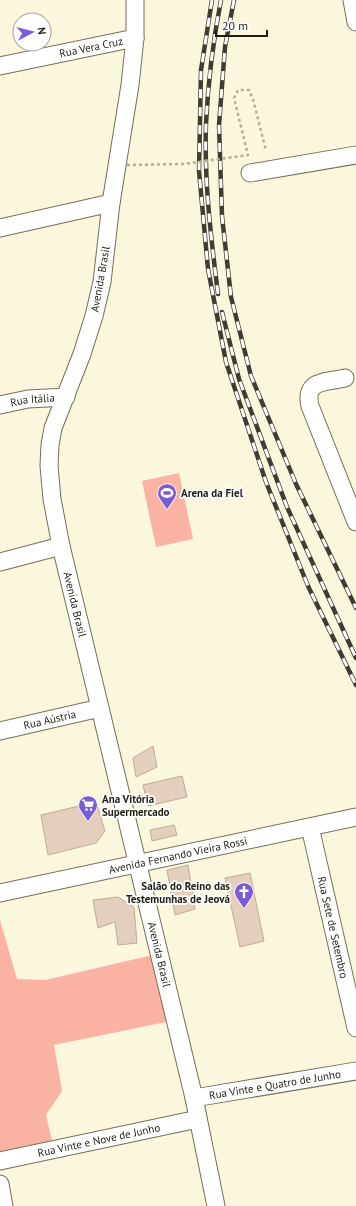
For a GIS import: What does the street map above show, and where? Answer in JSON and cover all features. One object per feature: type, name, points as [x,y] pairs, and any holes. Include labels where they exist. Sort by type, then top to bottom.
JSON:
[{"type":"street","name":"Avenida Brasil","points":[[135,0],[134,38],[130,85],[111,203],[102,282],[94,316],[66,397],[53,428],[49,466],[52,499],[61,546],[136,863],[194,1098],[216,1206]]},
{"type":"street","points":[[352,0],[356,22]]},
{"type":"street","name":"Rua Vera Cruz","points":[[0,66],[134,38]]},
{"type":"street","points":[[250,173],[356,155]]},
{"type":"street","points":[[0,228],[111,203]]},
{"type":"street","points":[[345,378],[314,386],[310,389],[308,396],[310,406],[356,522]]},
{"type":"street","name":"Rua Itália","points":[[0,405],[28,400],[66,397]]},
{"type":"street","points":[[0,562],[61,546]]},
{"type":"street","name":"Rua Aústria","points":[[0,731],[100,708]]},
{"type":"street","name":"Avenida Fernando Vieira Rossi","points":[[0,893],[356,817]]},
{"type":"street","name":"Rua Sete de Setembro","points":[[310,827],[356,1028]]},
{"type":"street","name":"Rua Vinte e Quatro de Junho","points":[[194,1098],[356,1071]]},
{"type":"street","name":"Rua Vinte e Nove de Junho","points":[[0,1161],[198,1119]]},
{"type":"street","points":[[0,1184],[4,1206]]},
{"type":"path","points":[[127,165],[184,164],[248,155],[234,98],[238,90],[249,90],[253,99],[266,151]]},
{"type":"shaded area","name":"Arena da Fiel","points":[[179,473],[193,539],[156,547],[142,481]]},
{"type":"shaded area","points":[[0,920],[17,979],[45,980],[157,954],[171,1021],[54,1045],[62,1091],[46,1115],[52,1141],[0,1152]]},
{"type":"building","points":[[153,746],[157,767],[136,777],[133,758]]},
{"type":"building","points":[[182,776],[187,797],[148,806],[143,785]]},
{"type":"building","points":[[96,802],[105,831],[96,843],[48,855],[41,815]]},
{"type":"building","points":[[174,825],[177,835],[152,841],[150,830]]},
{"type":"building","points":[[188,865],[195,909],[175,915],[167,870]]},
{"type":"building","name":"Salão do Reino das Testemunhas de Jeová","points":[[250,873],[264,941],[240,947],[225,878]]},
{"type":"building","points":[[118,897],[134,907],[137,943],[118,945],[115,922],[98,928],[93,900]]},
{"type":"railway","points":[[212,0],[201,70],[199,171],[208,269],[226,362],[266,482],[308,586],[356,685]]},
{"type":"railway","points":[[218,294],[206,167],[206,124],[213,46],[221,0]]},
{"type":"railway","points":[[234,0],[225,47],[219,125],[222,216],[231,297],[251,376],[296,484],[356,608]]},
{"type":"railway","points":[[222,312],[239,379],[287,507],[356,658]]},
{"type":"place","name":"Arena da Fiel","points":[[167,510]]},
{"type":"place","name":"Ana Vitória Supermercado","points":[[88,822]]},
{"type":"place","name":"Salão do Reino das Testemunhas de Jeová","points":[[244,909]]}]
